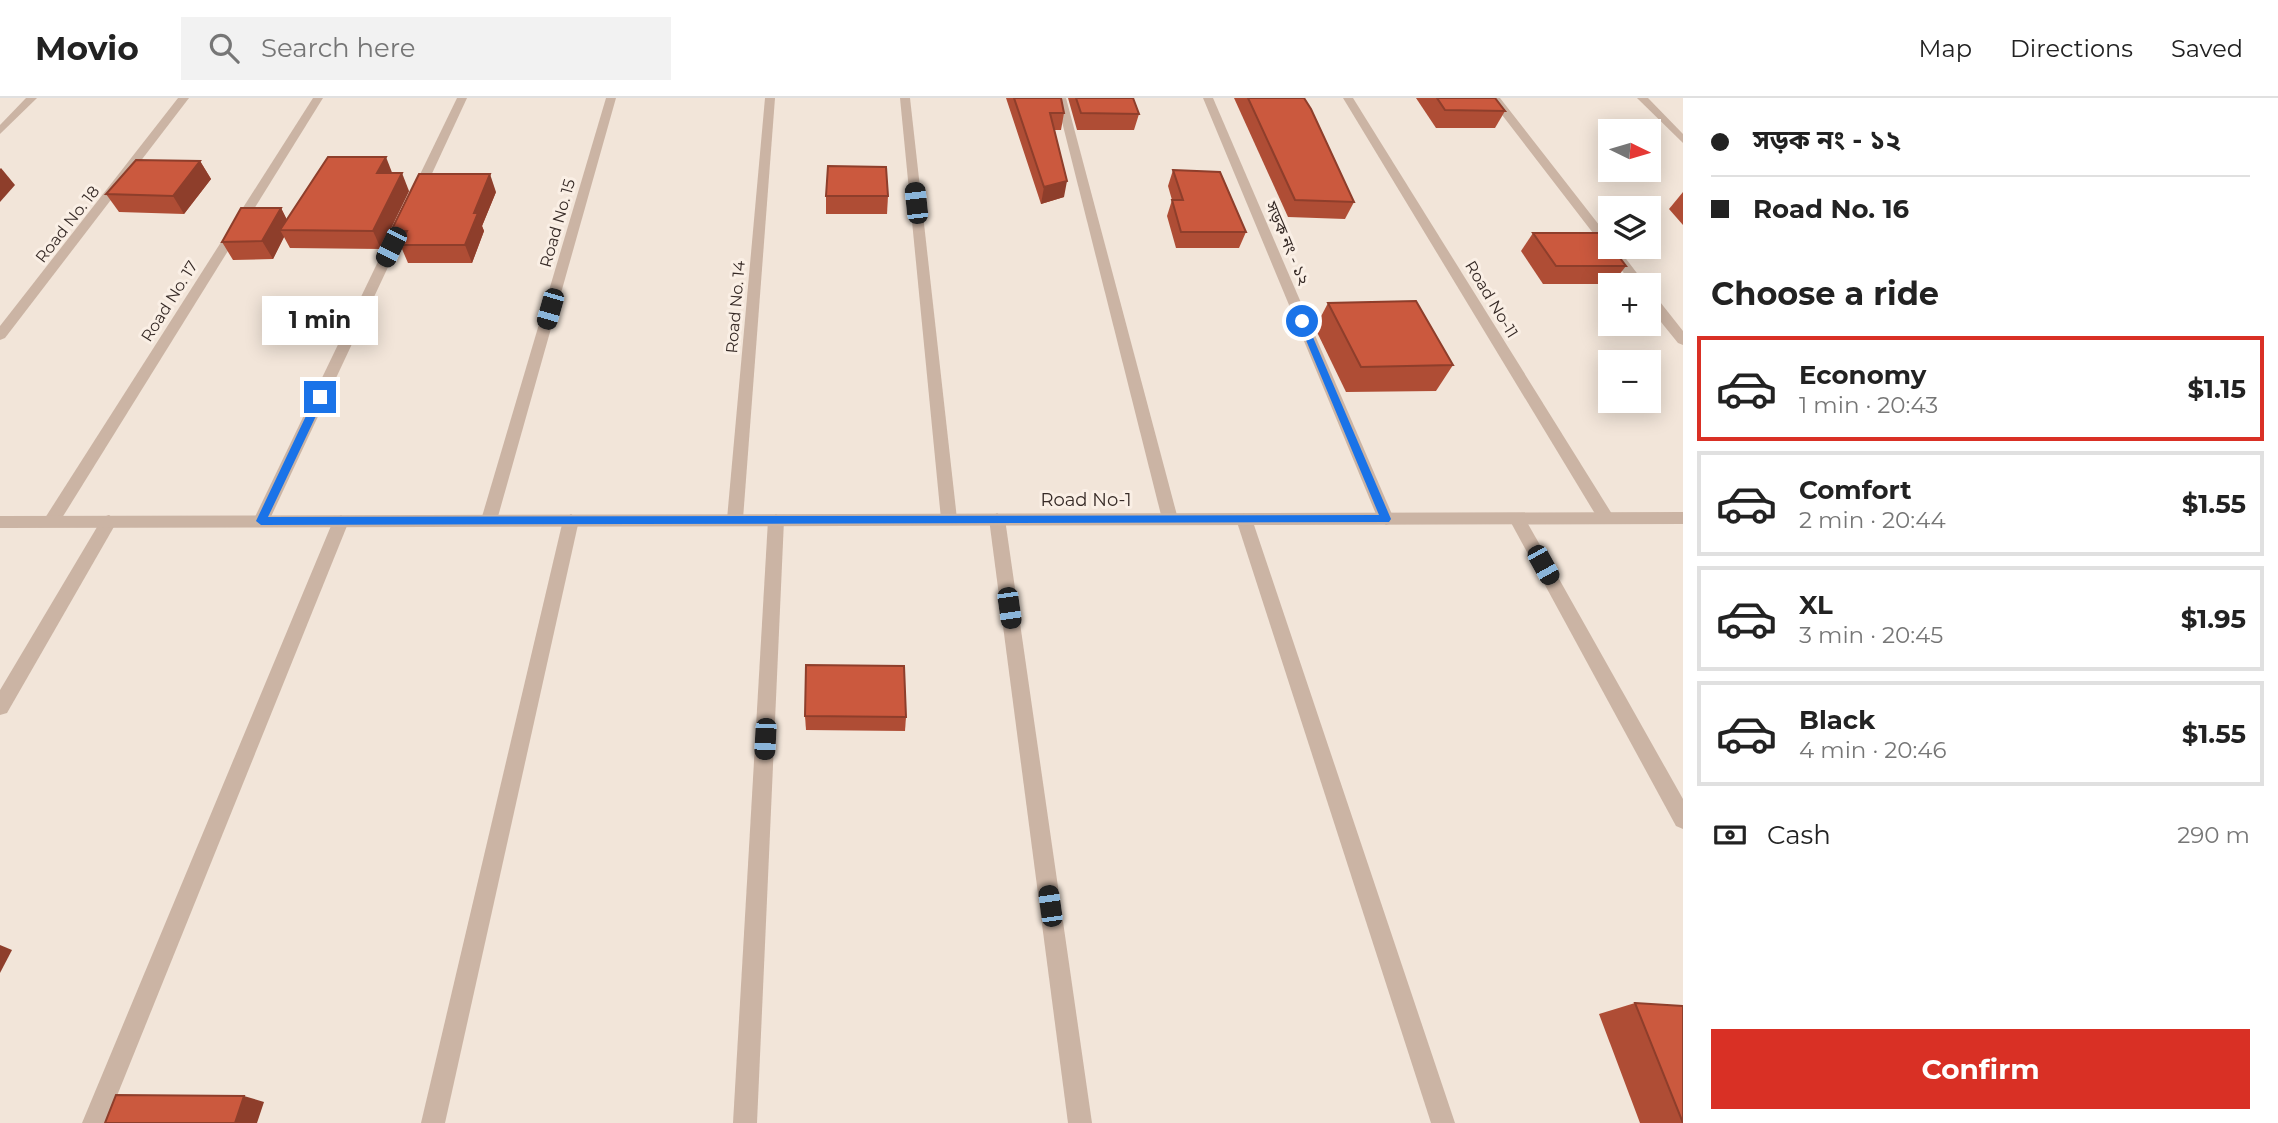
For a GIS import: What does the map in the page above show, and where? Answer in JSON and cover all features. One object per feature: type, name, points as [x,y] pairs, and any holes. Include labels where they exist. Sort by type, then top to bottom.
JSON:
[{"type":"street","points":[[0,131],[32,98]]},
{"type":"street","name":"Road No. 18","points":[[0,335],[184,98]]},
{"type":"street","name":"Road No. 17","points":[[51,522],[318,98]]},
{"type":"street","points":[[261,521],[461,98]]},
{"type":"street","name":"Road No. 15","points":[[489,520],[611,98]]},
{"type":"street","name":"Road No. 14","points":[[735,519],[770,98]]},
{"type":"street","points":[[905,98],[949,519]]},
{"type":"street","points":[[1061,98],[1170,519]]},
{"type":"street","name":"সড়ক নং - ১২","points":[[1208,98],[1386,519]]},
{"type":"street","name":"Road No-11","points":[[1348,98],[1606,519]]},
{"type":"street","points":[[1494,98],[1598,232]]},
{"type":"street","points":[[1642,98],[1683,140]]},
{"type":"street","points":[[1619,259],[1631,273]]},
{"type":"street","points":[[1661,312],[1683,340]]},
{"type":"street","name":"Road No-1","points":[[0,522],[1683,518]]},
{"type":"street","points":[[997,519],[1080,1123]]},
{"type":"street","points":[[1244,519],[1443,1123]]},
{"type":"street","points":[[1517,519],[1683,819]]},
{"type":"street","points":[[433,1123],[571,520]]},
{"type":"street","points":[[746,1123],[776,520]]},
{"type":"street","points":[[0,707],[108,521]]},
{"type":"street","points":[[94,1123],[341,521]]},
{"type":"building","points":[[1014,98],[1061,98],[1064,113],[1050,113],[1067,181],[1044,187]]},
{"type":"building","points":[[1076,98],[1133,98],[1139,114],[1081,113]]},
{"type":"building","points":[[1248,98],[1304,98],[1354,202],[1295,200]]},
{"type":"building","points":[[1437,98],[1495,98],[1505,111],[1445,110]]},
{"type":"building","points":[[328,157],[386,157],[377,173],[402,173],[373,231],[280,230]]},
{"type":"building","points":[[136,160],[200,161],[173,196],[106,194]]},
{"type":"building","points":[[828,166],[886,167],[888,196],[826,196]]},
{"type":"building","points":[[1173,170],[1220,172],[1246,232],[1181,232],[1172,200],[1183,200]]},
{"type":"building","points":[[419,174],[490,174],[474,213],[478,213],[465,245],[400,245],[407,231],[391,231]]},
{"type":"building","points":[[241,208],[281,208],[262,241],[222,242]]},
{"type":"building","points":[[1533,233],[1598,233],[1598,259],[1621,259],[1626,266],[1556,266]]},
{"type":"building","points":[[1416,301],[1453,365],[1361,367],[1328,303]]},
{"type":"building","points":[[806,665],[904,666],[906,717],[805,716]]},
{"type":"building","points":[[1635,1003],[1683,1006],[1683,1123]]},
{"type":"building","points":[[116,1095],[244,1096],[235,1123],[105,1123]]},
{"type":"route","points":[[320,397],[261,521],[1386,519],[1302,321]]}]
